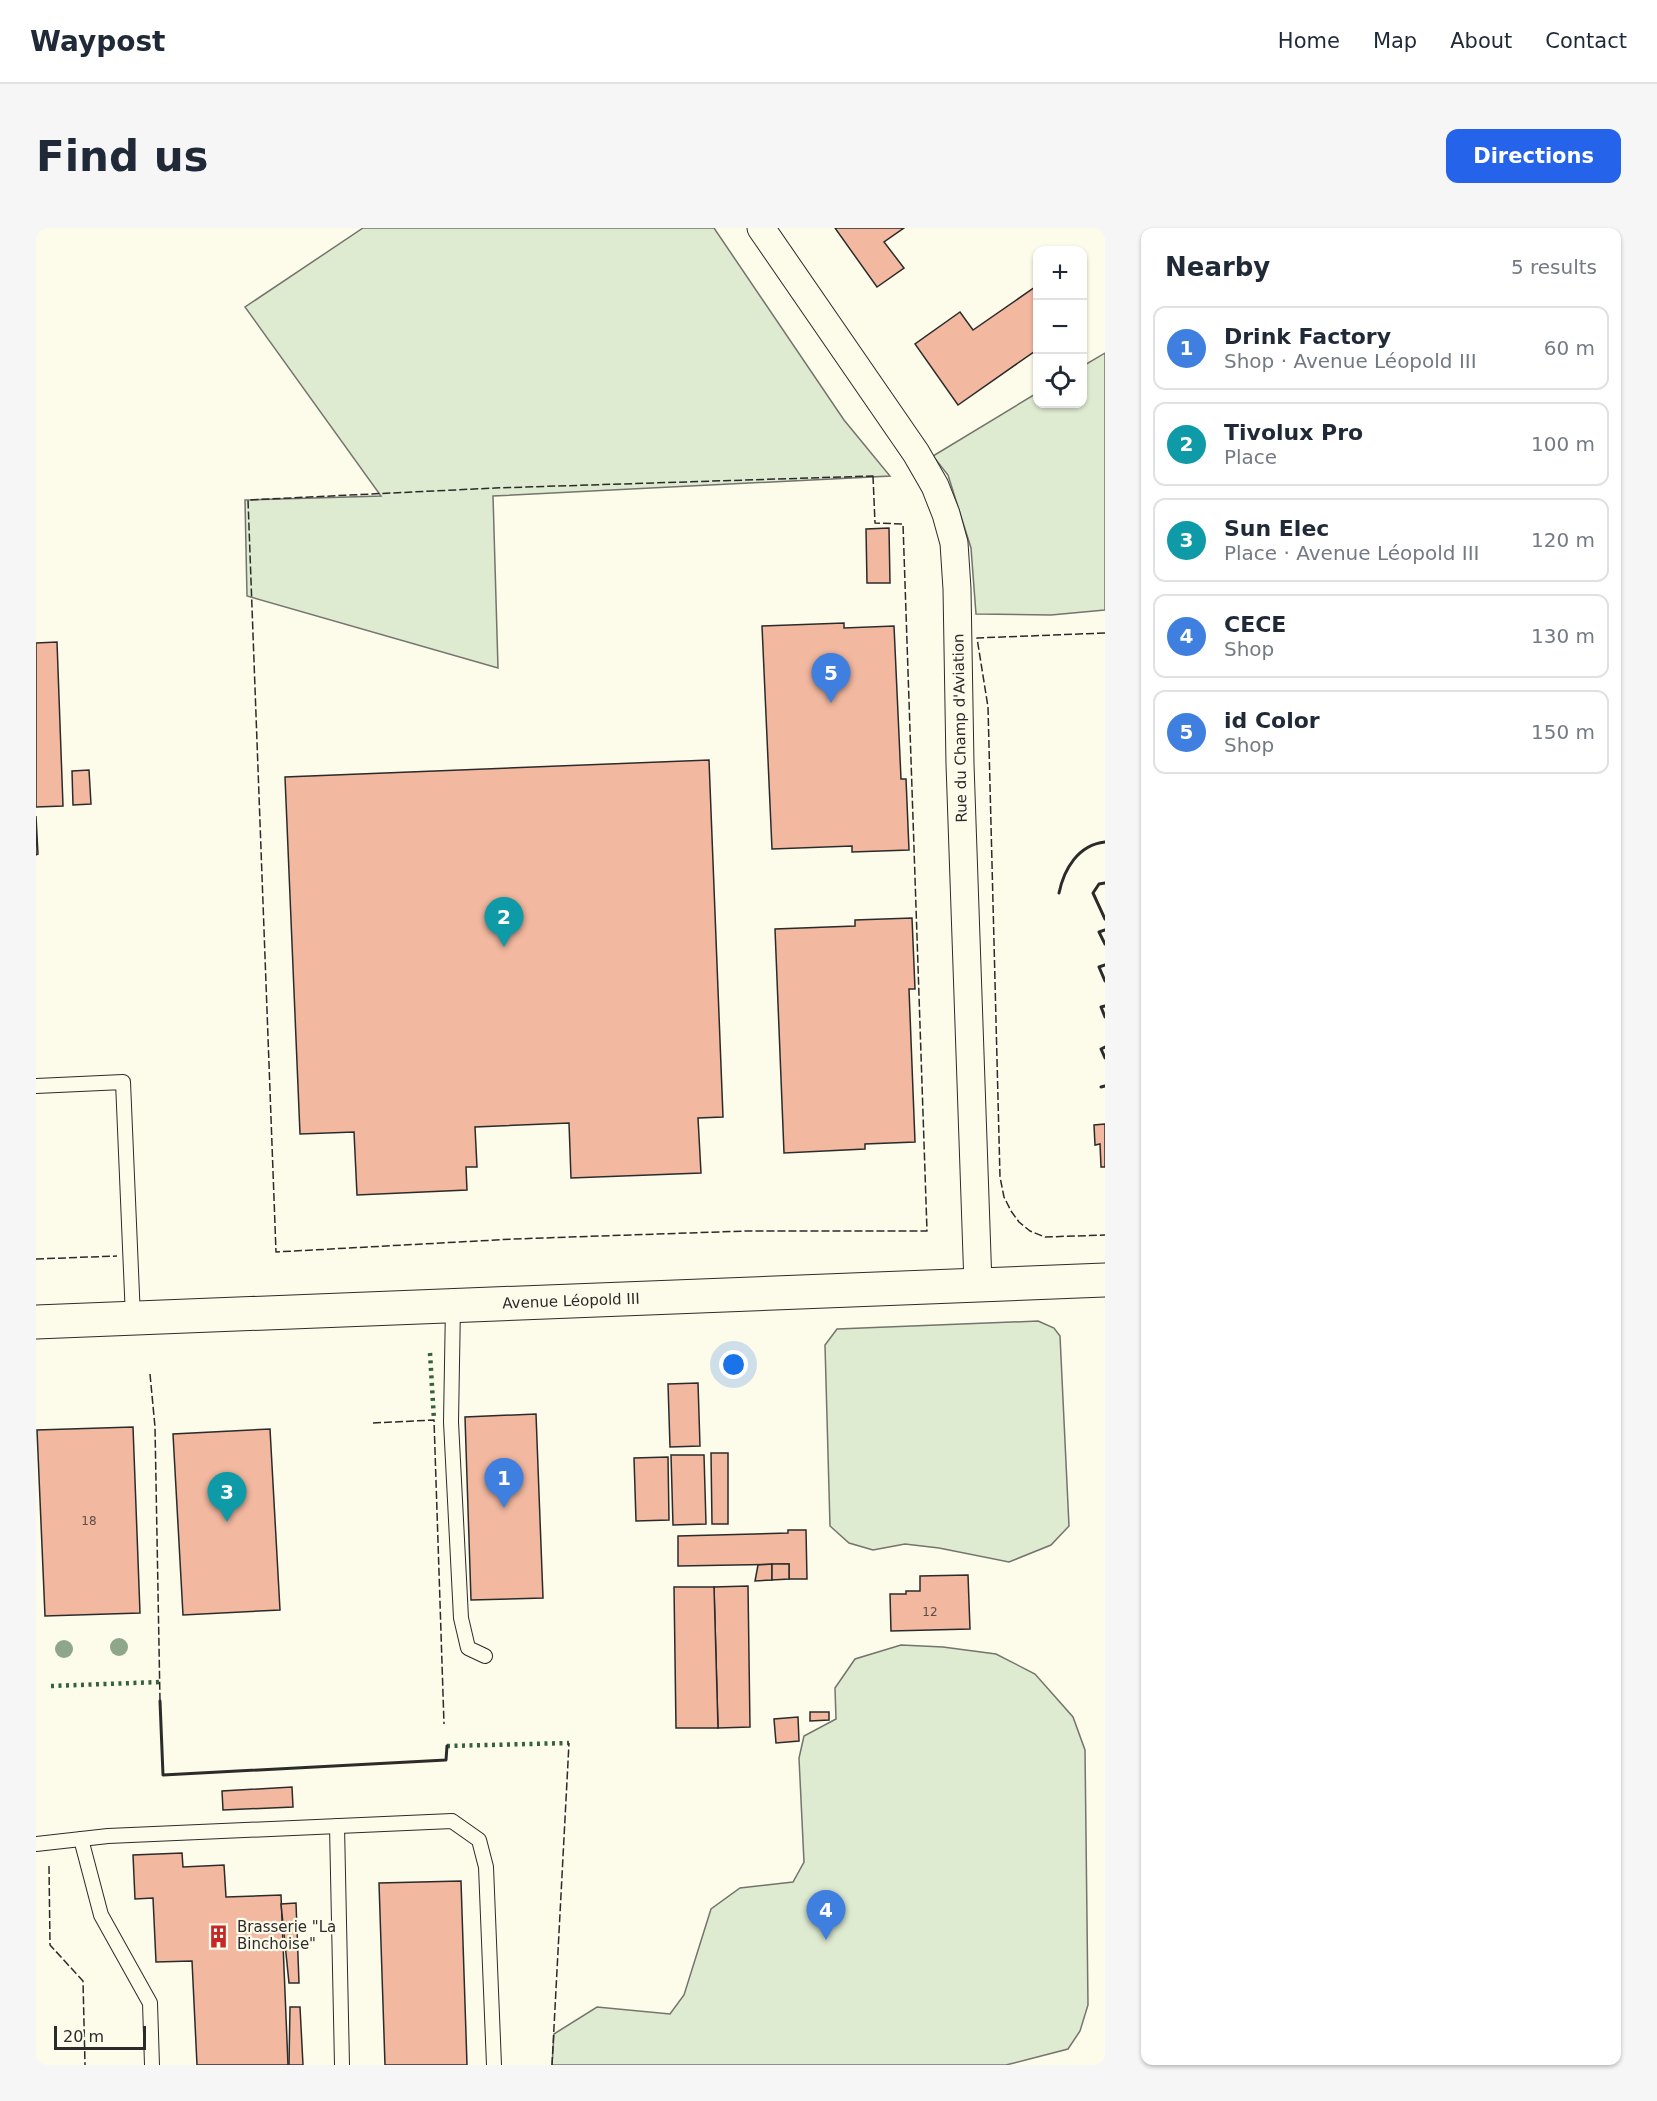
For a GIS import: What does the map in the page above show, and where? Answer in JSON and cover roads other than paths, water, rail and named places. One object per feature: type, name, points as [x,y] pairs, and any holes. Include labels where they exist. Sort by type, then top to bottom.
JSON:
[{"type":"main road","name":"Avenue Léopold III","points":[[36,1322],[1105,1280]]},
{"type":"street","name":"Rue du Champ d'Aviation","points":[[761,228],[916,453],[935,486],[954,543],[978,1285]]},
{"type":"lane","points":[[36,1086],[123,1082],[133,1318]]},
{"type":"lane","points":[[453,1305],[451,1422],[461,1618],[468,1648],[485,1656]]},
{"type":"lane","points":[[36,1844],[81,1839],[452,1821],[479,1840],[486,1867],[494,2065]]},
{"type":"lane","points":[[337,1826],[342,2065]]},
{"type":"lane","points":[[81,1839],[100,1915],[150,2003],[152,2065]]},
{"type":"place","name":"id Color","points":[[831,703]]},
{"type":"place","name":"Tivolux Pro","points":[[504,947]]},
{"type":"place","name":"Drink Factory","points":[[504,1508]]},
{"type":"place","name":"Sun Elec","points":[[227,1522]]},
{"type":"place","name":"Brasserie \"La Binchoise\"","points":[[219,1936]]},
{"type":"place","name":"CECE","points":[[826,1940]]}]
